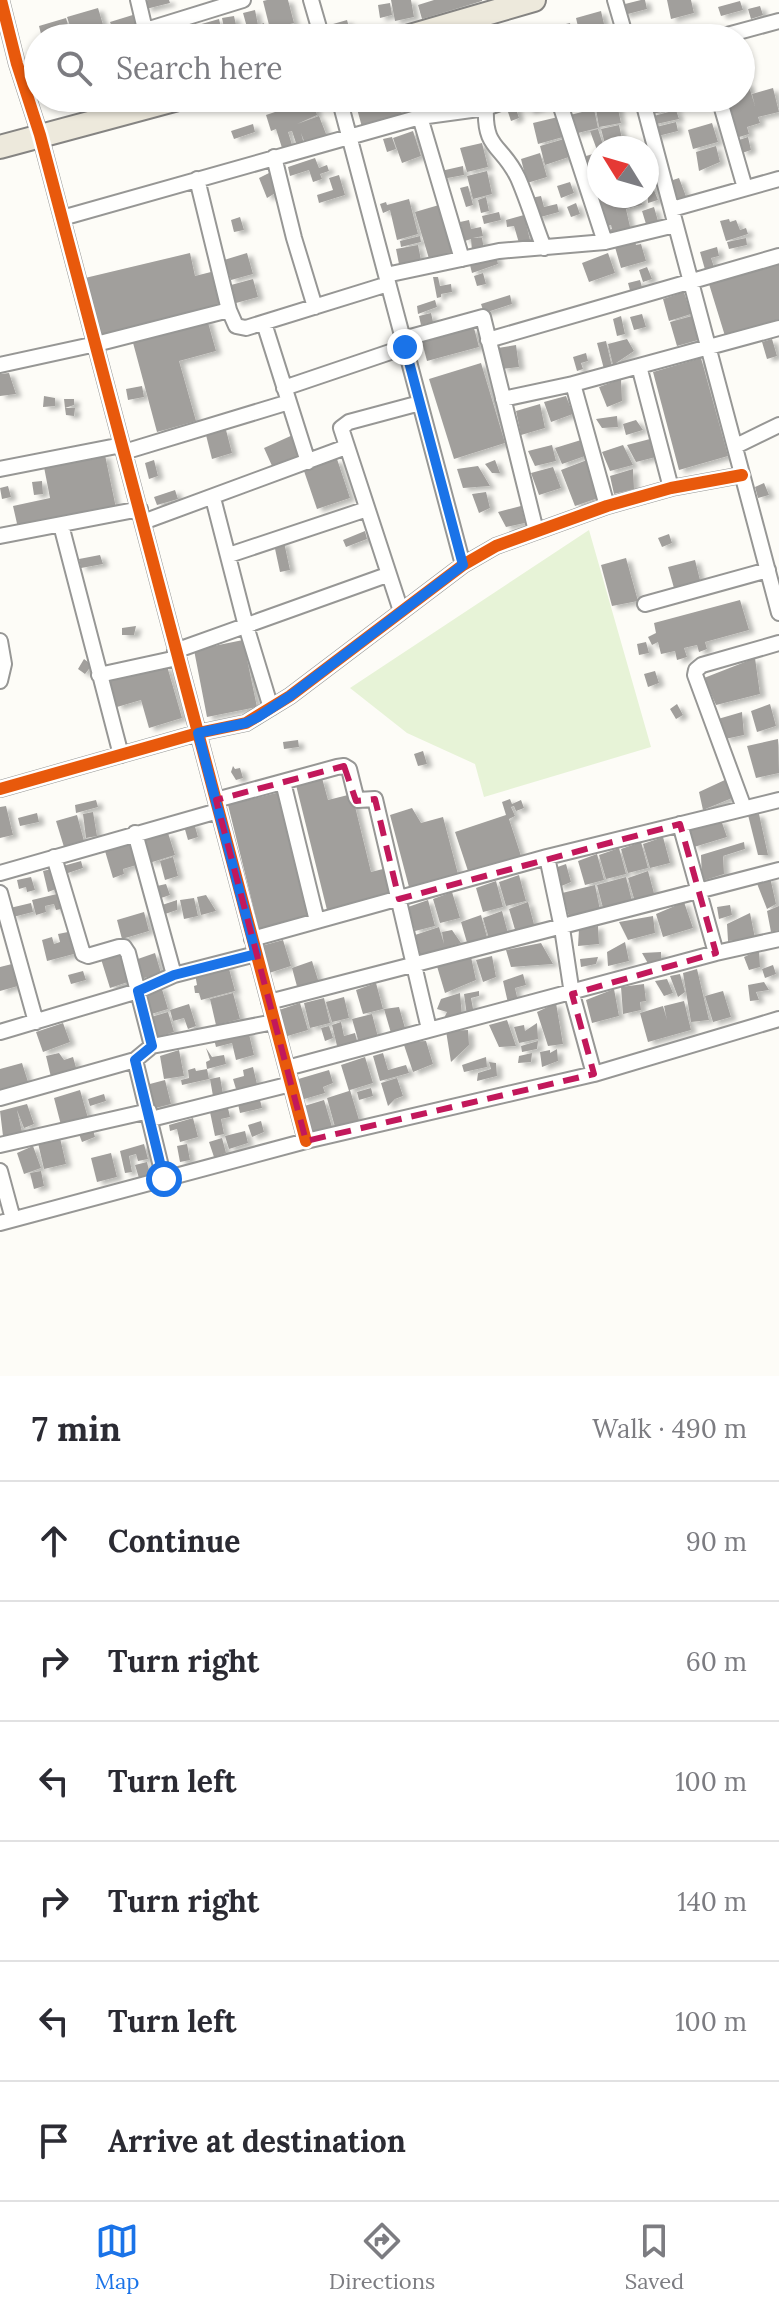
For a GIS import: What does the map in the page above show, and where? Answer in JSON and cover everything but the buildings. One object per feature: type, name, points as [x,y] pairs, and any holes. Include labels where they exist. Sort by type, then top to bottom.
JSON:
[{"type":"main road","points":[[451,24],[534,0]]},
{"type":"main road","points":[[0,147],[119,112]]},
{"type":"street","points":[[1,0],[24,86]]},
{"type":"street","points":[[138,0],[144,24]]},
{"type":"street","points":[[311,0],[318,24]]},
{"type":"street","points":[[615,0],[622,24]]},
{"type":"street","points":[[174,24],[238,1]]},
{"type":"street","points":[[755,27],[779,21]]},
{"type":"street","points":[[0,68],[17,64]]},
{"type":"street","points":[[33,112],[306,1141]]},
{"type":"street","points":[[343,112],[463,565]]},
{"type":"street","points":[[62,218],[349,136],[420,117],[457,112]]},
{"type":"street","points":[[486,112],[485,129],[490,141],[518,178],[544,248]]},
{"type":"street","points":[[563,112],[605,242]]},
{"type":"street","points":[[646,112],[779,613]]},
{"type":"street","points":[[723,112],[745,188]]},
{"type":"street","points":[[420,117],[462,259]]},
{"type":"street","points":[[274,157],[315,307]]},
{"type":"street","points":[[197,179],[229,310],[234,323],[241,328],[462,259],[499,251],[605,242],[675,225]]},
{"type":"street","points":[[672,209],[779,179]]},
{"type":"street","points":[[488,340],[779,256]]},
{"type":"street","points":[[0,365],[229,310]]},
{"type":"street","points":[[0,469],[123,448],[287,395],[404,343],[483,317],[536,531]]},
{"type":"street","points":[[264,323],[308,462]]},
{"type":"street","points":[[503,399],[573,384],[779,328]]},
{"type":"street","points":[[639,366],[671,488]]},
{"type":"street","points":[[573,384],[607,506]]},
{"type":"street","points":[[401,611],[341,428],[349,422],[420,403]]},
{"type":"street","points":[[736,446],[779,425]]},
{"type":"street","points":[[0,536],[141,516],[213,498],[346,447]]},
{"type":"street","points":[[0,789],[198,733],[246,723],[271,708],[463,565],[496,546],[607,506],[671,488],[742,475]]},
{"type":"street","points":[[213,498],[271,708]]},
{"type":"street","points":[[229,555],[367,509]]},
{"type":"street","points":[[61,525],[121,755]]},
{"type":"street","points":[[645,604],[768,570]]},
{"type":"street","points":[[99,675],[176,655],[387,575]]},
{"type":"street","points":[[0,641],[4,664],[0,681]]},
{"type":"street","points":[[744,808],[695,675],[696,670],[702,665],[779,643]]},
{"type":"street","points":[[0,873],[135,833],[283,782],[344,766],[349,769],[358,800],[375,799],[429,1029]]},
{"type":"street","points":[[283,782],[317,921]]},
{"type":"street","points":[[0,1032],[138,991],[317,921],[547,857],[779,800]]},
{"type":"street","points":[[680,824],[716,953]]},
{"type":"street","points":[[135,833],[174,975]]},
{"type":"street","points":[[54,857],[80,949],[88,956],[124,947],[152,1046]]},
{"type":"street","points":[[547,857],[572,994],[594,1074]]},
{"type":"street","points":[[269,1002],[779,870]]},
{"type":"street","points":[[0,893],[36,1022]]},
{"type":"street","points":[[287,1068],[716,953],[779,939]]},
{"type":"street","points":[[0,1171],[7,1221],[306,1141],[594,1074],[779,1019]]},
{"type":"street","points":[[0,1098],[135,1060],[152,1046],[274,1022]]},
{"type":"street","points":[[135,1060],[164,1179]]},
{"type":"street","points":[[0,1145],[291,1084]]},
{"type":"highlighted area","points":[[344,766],[356,801],[375,799],[399,899],[680,824],[716,953],[572,994],[594,1074],[306,1141],[216,800]]},
{"type":"green space","points":[[589,530],[651,747],[484,797],[475,764],[407,733],[350,688]]},
{"type":"cycle path","points":[[1,0],[24,86]]},
{"type":"cycle path","points":[[33,112],[306,1141]]},
{"type":"cycle path","points":[[0,789],[198,733],[246,723],[290,696],[463,565],[496,546],[607,506],[671,488],[742,475]]},
{"type":"route","points":[[164,1179],[135,1060],[152,1046],[138,991],[174,975],[256,954],[198,733],[246,723],[258,717],[463,565],[405,347]]}]
